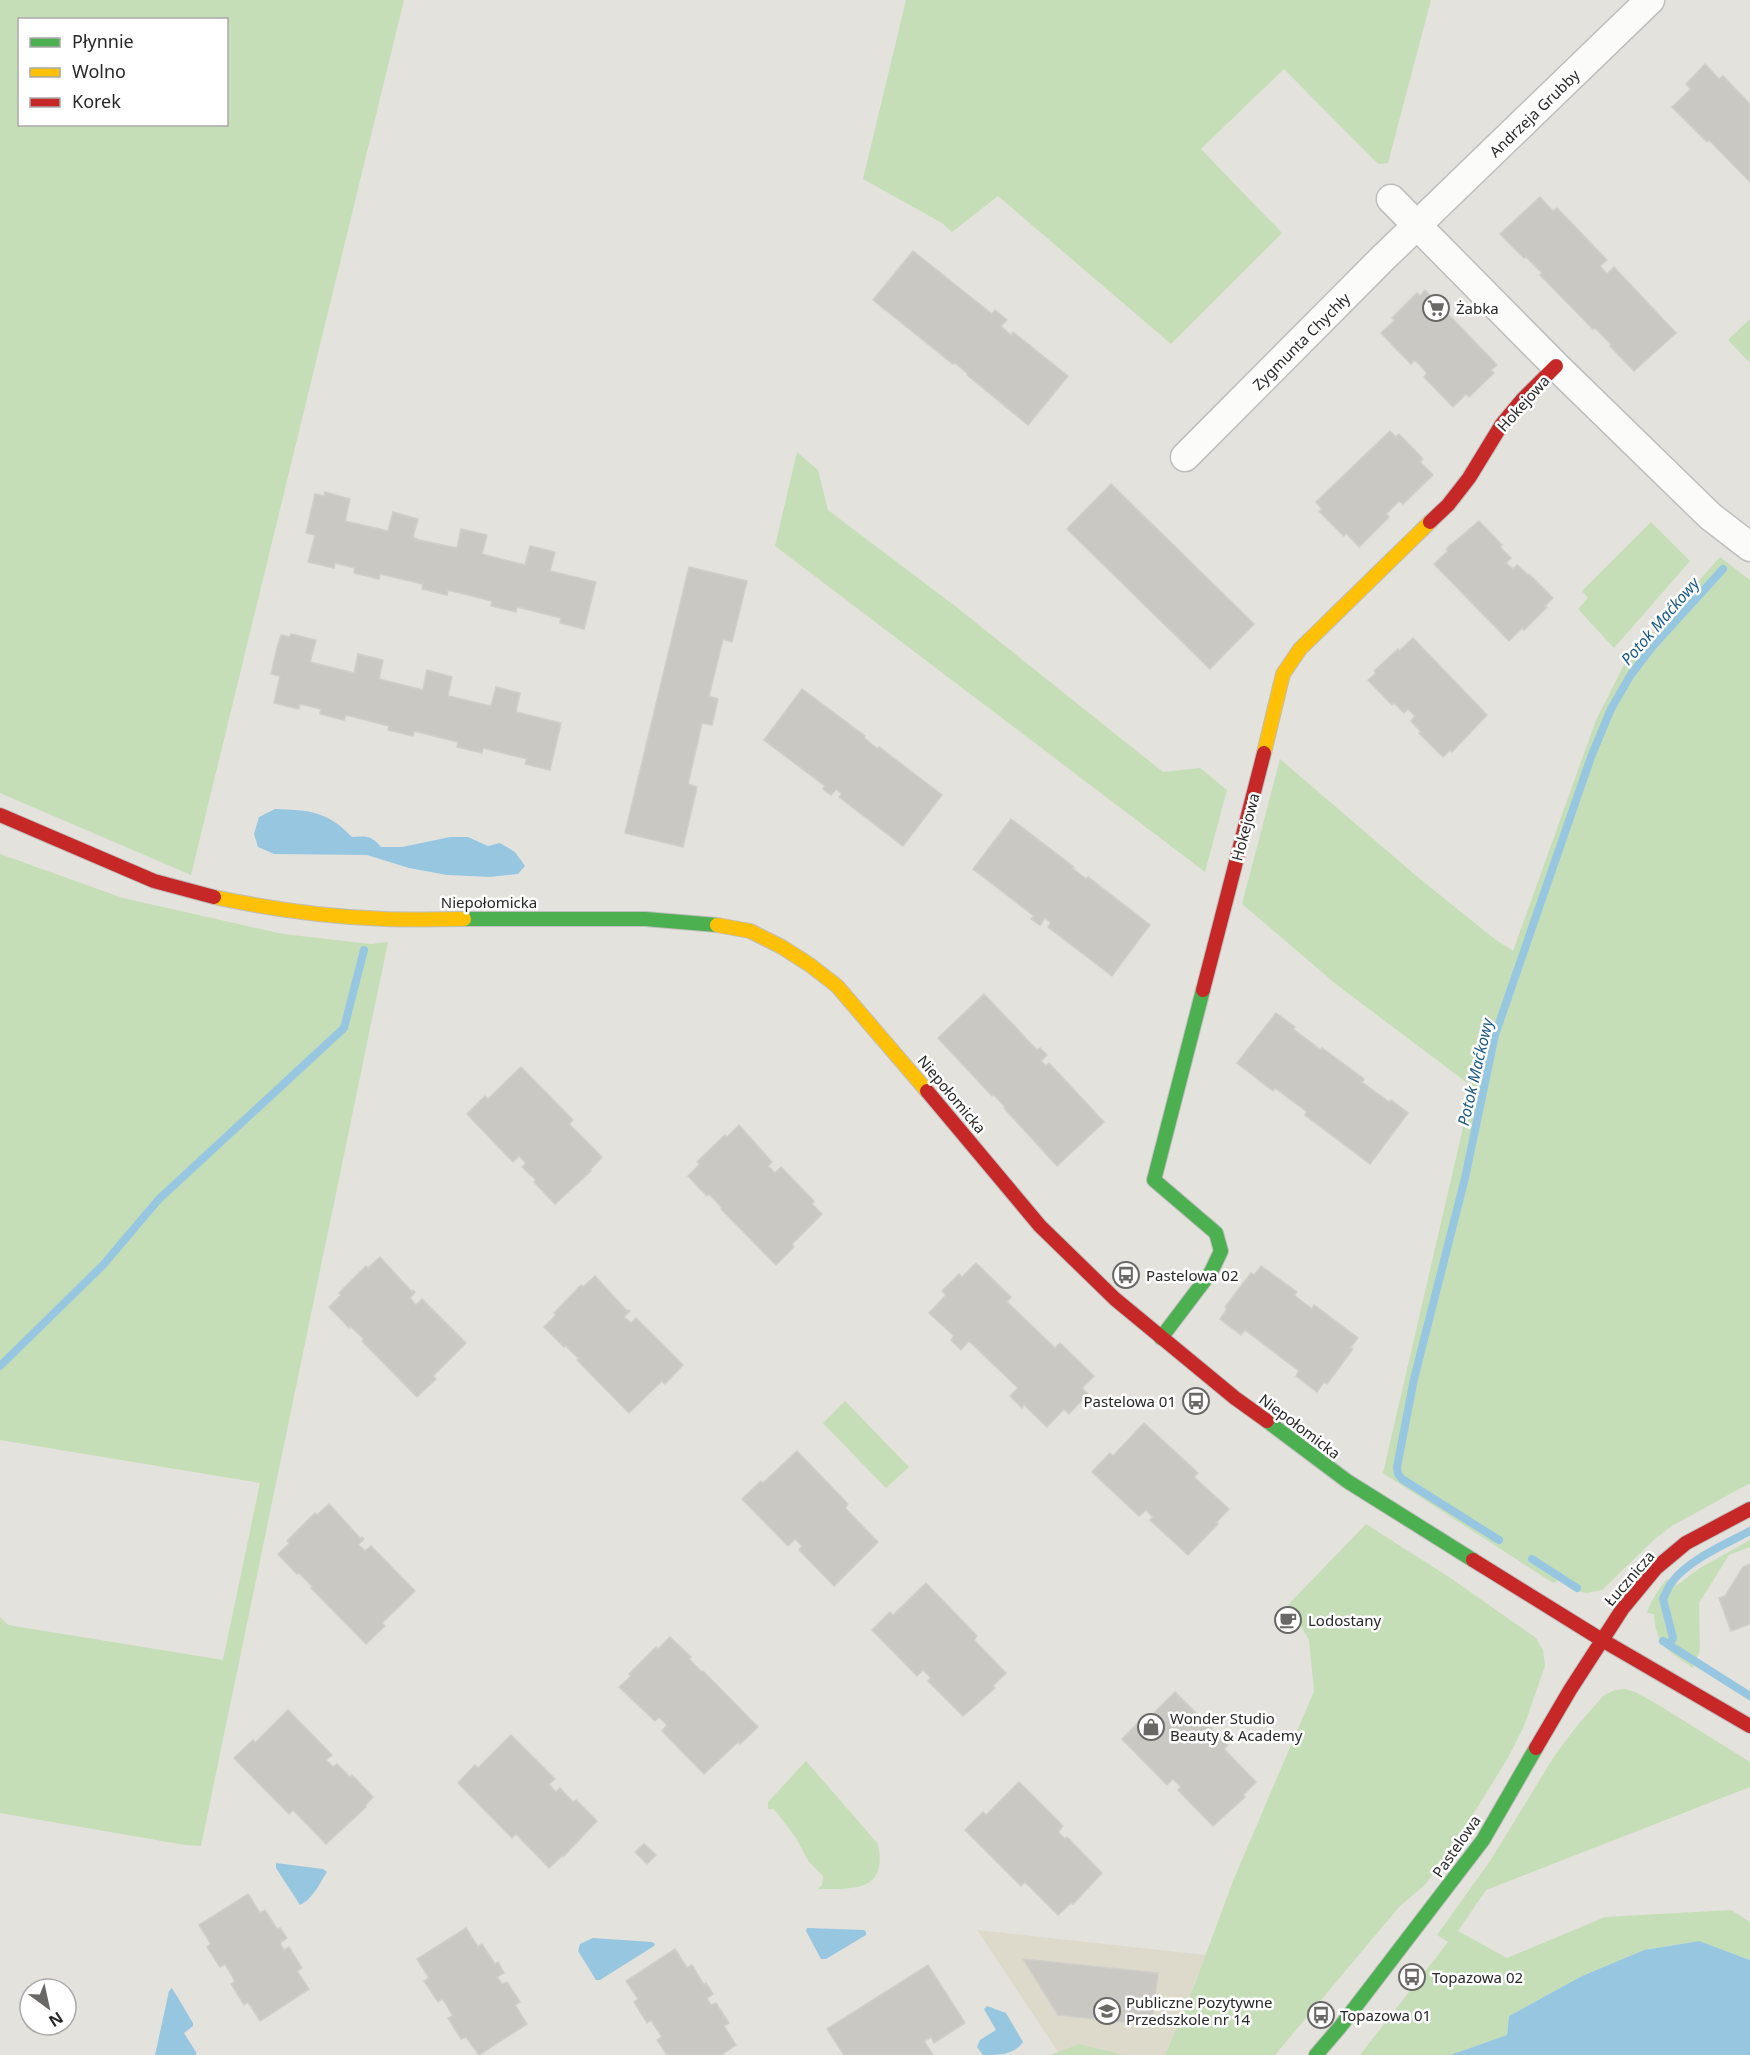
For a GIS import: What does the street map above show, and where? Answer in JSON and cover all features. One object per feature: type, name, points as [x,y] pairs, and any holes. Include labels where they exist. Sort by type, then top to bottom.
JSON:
[{"type":"main road","name":"Hokejowa","points":[[1161,1338],[1211,1272],[1221,1251],[1216,1233],[1154,1180],[1283,674],[1300,649],[1448,505],[1469,478],[1502,424],[1556,366]]},
{"type":"main road","name":"Niepołomicka","points":[[0,815],[154,881],[253,905],[336,916],[384,919],[645,919],[711,924],[750,932],[782,947],[837,986],[862,1012],[1040,1226],[1115,1299],[1235,1398],[1320,1462],[1498,1577],[1750,1726]]},
{"type":"main road","name":"Łucznicza","points":[[1602,1640],[1623,1608],[1656,1568],[1686,1543],[1750,1509]]},
{"type":"main road","name":"Pastelowa","points":[[1316,2055],[1340,2028],[1483,1840],[1570,1690],[1602,1640]]},
{"type":"street","name":"Andrzeja Grubby","points":[[1417,225],[1650,0]]},
{"type":"street","name":"Hokejowa","points":[[1391,199],[1556,366],[1710,516],[1750,546]]},
{"type":"street","name":"Zygmunta Chychły","points":[[1185,457],[1417,225]]},
{"type":"shaded area","name":"Publiczne Pozytywne Przedszkole nr 14","points":[[977,1930],[1206,1955],[1165,2055],[1125,2055],[1079,2044],[1058,2052]]},
{"type":"green space","points":[[0,0],[404,0],[191,875],[0,793]]},
{"type":"green space","points":[[906,0],[1431,0],[1388,163],[1378,164],[1284,69],[1201,149],[1282,233],[1171,344],[998,196],[952,232],[942,223],[863,179]]},
{"type":"green space","points":[[1750,319],[1750,361],[1749,362],[1728,340]]},
{"type":"green space","points":[[797,452],[818,470],[828,510],[955,606],[1163,772],[1200,768],[1227,790],[1205,872],[775,546]]},
{"type":"green space","points":[[1651,522],[1690,561],[1614,648],[1578,609],[1588,598],[1582,591]]},
{"type":"green space","points":[[1720,557],[1750,580],[1750,1483],[1672,1526],[1656,1538],[1602,1590],[1587,1593],[1559,1580],[1553,1583],[1383,1473],[1462,1132],[1470,1085],[1337,985],[1242,904],[1280,759],[1420,879],[1513,951],[1596,720],[1624,665]]},
{"type":"green space","points":[[0,854],[123,898],[283,934],[371,944],[388,942],[201,1846],[0,1813],[0,1617],[8,1625],[223,1660],[260,1483],[0,1440]]},
{"type":"green space","points":[[845,1401],[909,1467],[886,1488],[823,1423]]},
{"type":"green space","points":[[1366,1524],[1452,1579],[1536,1638],[1543,1650],[1545,1666],[1524,1726],[1509,1756],[1464,1829],[1426,1884],[1399,1907],[1275,2055],[1165,2055],[1233,1881],[1314,1691],[1309,1640],[1296,1618],[1283,1610]]},
{"type":"green space","points":[[1750,1540],[1750,1547],[1729,1555],[1699,1603],[1700,1650],[1693,1668],[1670,1652],[1661,1641],[1657,1634],[1654,1614],[1647,1613],[1651,1604],[1667,1579],[1677,1585],[1700,1568]]},
{"type":"green space","points":[[1625,1689],[1657,1704],[1750,1762],[1750,1787],[1486,1890],[1458,1931],[1507,1958],[1605,1917],[1731,1910],[1750,1922],[1750,1960],[1699,1941],[1644,1950],[1582,1976],[1509,2016],[1507,2035],[1450,2055],[1360,2055],[1448,1942],[1437,1935],[1490,1861],[1555,1755],[1604,1695]]},
{"type":"green space","points":[[806,1761],[878,1844],[880,1860],[878,1871],[873,1879],[865,1884],[844,1889],[818,1889],[822,1885],[823,1876],[809,1862],[796,1838],[774,1809],[768,1809],[768,1802]]},
{"type":"green space","points":[[1079,2044],[1125,2055],[1050,2055]]},
{"type":"water","points":[[275,809],[308,811],[326,817],[352,837],[368,837],[381,847],[402,847],[450,837],[468,837],[488,846],[500,843],[515,852],[525,866],[518,874],[490,877],[447,875],[409,868],[367,855],[274,854],[258,847],[254,834],[259,817]]},
{"type":"water","points":[[276,1863],[323,1869],[327,1872],[312,1895],[300,1905],[276,1868]]},
{"type":"water","points":[[807,1928],[864,1930],[866,1935],[826,1959],[821,1959],[806,1931]]},
{"type":"water","points":[[593,1938],[655,1944],[600,1980],[596,1980],[578,1951],[580,1944]]},
{"type":"water","points":[[1699,1941],[1750,1960],[1750,2055],[1450,2055],[1507,2035],[1509,2016],[1582,1976],[1644,1950]]},
{"type":"water","points":[[172,1988],[193,2023],[193,2026],[184,2033],[196,2055],[155,2055],[169,1991]]},
{"type":"water","points":[[987,2006],[1006,2013],[1023,2042],[1015,2050],[983,2055],[977,2047],[980,2040],[996,2030],[984,2009]]},
{"type":"building","points":[[1705,64],[1719,79],[1723,76],[1750,104],[1750,182],[1709,140],[1707,142],[1672,107],[1691,89],[1686,84]]},
{"type":"building","points":[[1540,197],[1553,211],[1557,208],[1607,260],[1600,266],[1607,274],[1614,267],[1676,333],[1634,371],[1610,346],[1611,344],[1540,275],[1542,273],[1500,234]]},
{"type":"building","points":[[913,251],[992,314],[995,310],[1007,320],[1001,326],[1011,335],[1013,332],[1068,376],[1028,425],[955,363],[953,364],[873,300]]},
{"type":"building","points":[[1425,290],[1497,365],[1491,370],[1494,373],[1469,397],[1466,394],[1453,407],[1424,377],[1427,373],[1418,363],[1414,360],[1411,364],[1381,333],[1395,320],[1392,318],[1417,293],[1420,296]]},
{"type":"building","points":[[1390,431],[1396,437],[1399,434],[1423,459],[1420,462],[1433,475],[1403,504],[1399,501],[1386,514],[1389,517],[1359,547],[1346,533],[1344,536],[1319,511],[1322,509],[1316,502]]},
{"type":"building","points":[[1111,484],[1254,624],[1210,669],[1067,529]]},
{"type":"building","points":[[325,492],[350,499],[345,521],[388,531],[393,512],[418,519],[413,537],[419,540],[457,548],[461,529],[487,535],[482,554],[525,565],[530,546],[555,552],[550,571],[596,582],[584,629],[560,623],[561,618],[517,607],[516,612],[491,606],[492,601],[448,590],[447,595],[422,589],[423,584],[380,574],[379,579],[354,573],[355,568],[335,563],[334,568],[308,562],[315,535],[306,533],[315,494],[324,496]]},
{"type":"building","points":[[1479,521],[1511,558],[1506,563],[1513,569],[1517,565],[1553,598],[1524,630],[1522,628],[1509,641],[1434,564],[1448,551],[1446,549]]},
{"type":"building","points":[[689,567],[747,581],[732,642],[723,639],[709,696],[718,699],[712,725],[702,723],[688,784],[697,787],[683,847],[625,833]]},
{"type":"building","points":[[291,634],[316,640],[310,662],[354,673],[358,654],[383,660],[379,679],[423,690],[427,670],[452,677],[448,696],[491,706],[496,687],[520,693],[516,712],[561,723],[550,770],[525,764],[527,759],[483,748],[482,753],[457,747],[458,742],[414,731],[413,736],[388,730],[389,726],[346,715],[344,720],[320,714],[321,709],[300,704],[299,709],[274,703],[280,676],[271,674],[277,648],[281,635],[290,637]]},
{"type":"building","points":[[1413,638],[1487,715],[1452,752],[1450,750],[1443,757],[1419,733],[1421,732],[1411,721],[1415,716],[1408,709],[1404,713],[1394,703],[1392,705],[1368,680],[1376,673],[1374,671]]},
{"type":"building","points":[[802,689],[865,736],[864,738],[878,749],[879,747],[942,795],[903,846],[839,797],[842,794],[836,789],[831,795],[823,789],[825,786],[764,740]]},
{"type":"building","points":[[1011,819],[1074,867],[1072,868],[1086,879],[1088,877],[1150,925],[1112,976],[1048,927],[1051,923],[1045,918],[1040,925],[1031,919],[1034,916],[973,869]]},
{"type":"building","points":[[984,994],[1037,1050],[1040,1048],[1047,1055],[1041,1061],[1046,1066],[1049,1063],[1104,1122],[1057,1166],[993,1094],[992,1096],[938,1038]]},
{"type":"building","points":[[1276,1013],[1321,1050],[1322,1048],[1364,1079],[1362,1082],[1408,1113],[1370,1164],[1305,1115],[1307,1112],[1275,1088],[1273,1091],[1237,1063]]},
{"type":"building","points":[[521,1067],[573,1120],[569,1124],[602,1157],[591,1171],[555,1204],[522,1167],[526,1163],[519,1156],[513,1162],[467,1114],[485,1096],[488,1099]]},
{"type":"building","points":[[739,1125],[772,1162],[768,1166],[775,1173],[781,1167],[814,1201],[812,1204],[822,1214],[792,1244],[794,1247],[776,1265],[709,1194],[707,1196],[688,1176],[700,1164],[697,1162]]},
{"type":"building","points":[[380,1257],[412,1292],[413,1290],[415,1292],[410,1298],[416,1305],[422,1299],[466,1343],[433,1376],[436,1379],[417,1397],[362,1341],[364,1339],[350,1326],[349,1328],[329,1307],[341,1295],[339,1293],[366,1266],[368,1268]]},
{"type":"building","points":[[976,1263],[1011,1297],[1007,1302],[1055,1348],[1060,1343],[1094,1376],[1082,1388],[1088,1394],[1069,1414],[1064,1409],[1047,1427],[1024,1405],[1022,1408],[1010,1396],[1018,1388],[969,1341],[961,1350],[951,1340],[954,1336],[929,1313],[946,1295],[942,1291],[959,1274],[962,1277]]},
{"type":"building","points":[[1261,1266],[1297,1292],[1294,1295],[1312,1309],[1314,1305],[1358,1338],[1350,1348],[1353,1349],[1327,1384],[1324,1382],[1317,1392],[1296,1376],[1299,1371],[1245,1330],[1241,1335],[1220,1319],[1227,1309],[1225,1307],[1251,1273],[1254,1275]]},
{"type":"building","points":[[595,1276],[627,1311],[630,1311],[624,1317],[631,1323],[636,1318],[683,1365],[665,1384],[662,1381],[629,1413],[577,1360],[579,1359],[544,1327],[581,1285],[583,1287]]},
{"type":"building","points":[[1144,1423],[1198,1473],[1194,1477],[1229,1509],[1188,1555],[1150,1520],[1153,1517],[1146,1510],[1139,1516],[1092,1472],[1110,1453],[1113,1456]]},
{"type":"building","points":[[797,1451],[848,1504],[845,1508],[878,1542],[834,1586],[799,1550],[802,1546],[795,1539],[788,1546],[742,1499]]},
{"type":"building","points":[[329,1504],[361,1539],[362,1537],[364,1539],[358,1545],[365,1551],[371,1546],[415,1591],[382,1623],[385,1626],[366,1644],[311,1588],[313,1587],[278,1554],[290,1543],[287,1541],[315,1513],[317,1515]]},
{"type":"building","points":[[1750,1564],[1750,1624],[1731,1631],[1719,1598],[1725,1596],[1743,1567]]},
{"type":"building","points":[[926,1583],[977,1636],[974,1640],[1006,1673],[993,1686],[995,1688],[963,1716],[928,1681],[931,1678],[923,1670],[917,1676],[872,1630],[890,1612],[893,1615]]},
{"type":"building","points":[[670,1637],[758,1727],[740,1744],[738,1742],[704,1774],[662,1731],[667,1725],[659,1717],[655,1721],[619,1687],[656,1647],[658,1649]]},
{"type":"building","points":[[1175,1692],[1228,1745],[1224,1749],[1256,1782],[1243,1795],[1245,1797],[1213,1826],[1178,1790],[1181,1787],[1173,1779],[1167,1785],[1122,1739],[1140,1721],[1143,1724]]},
{"type":"building","points":[[288,1710],[332,1755],[326,1760],[333,1767],[337,1764],[350,1777],[352,1775],[373,1797],[366,1807],[326,1844],[293,1810],[289,1814],[234,1758],[253,1740],[255,1743]]},
{"type":"building","points":[[511,1735],[555,1779],[549,1784],[556,1792],[560,1788],[597,1821],[563,1857],[549,1868],[516,1834],[512,1838],[458,1783],[475,1765],[478,1768]]},
{"type":"building","points":[[1019,1782],[1063,1826],[1058,1832],[1065,1839],[1067,1837],[1102,1873],[1073,1904],[1071,1903],[1058,1915],[1025,1882],[1021,1886],[965,1830],[983,1812],[986,1815]]},
{"type":"building","points":[[644,1844],[656,1855],[647,1864],[635,1852]]},
{"type":"building","points":[[248,1894],[260,1913],[265,1910],[277,1929],[280,1928],[287,1938],[280,1943],[284,1950],[289,1947],[302,1968],[297,1971],[309,1989],[260,2021],[248,2002],[244,2005],[231,1984],[235,1981],[225,1964],[220,1967],[207,1947],[211,1944],[199,1925]]},
{"type":"building","points":[[466,1928],[478,1947],[482,1944],[495,1964],[498,1962],[504,1973],[497,1977],[502,1984],[507,1982],[520,2002],[515,2005],[527,2024],[479,2055],[466,2037],[461,2039],[448,2018],[453,2016],[446,2004],[442,1999],[438,2002],[424,1981],[429,1978],[417,1959]]},
{"type":"building","points":[[675,1949],[687,1968],[692,1965],[704,1985],[706,1983],[713,1994],[707,1998],[711,2005],[716,2003],[729,2023],[724,2026],[736,2045],[721,2055],[667,2055],[657,2040],[662,2037],[651,2020],[647,2023],[634,2002],[638,1999],[626,1981]]},
{"type":"building","points":[[1023,1959],[1158,1973],[1152,2025],[1058,2015]]},
{"type":"building","points":[[928,1965],[965,2023],[934,2043],[931,2037],[924,2041],[933,2055],[844,2055],[827,2029]]},
{"type":"waterway","name":"Potok Maćkowy","points":[[1499,1540],[1402,1479],[1398,1474],[1397,1467],[1414,1379],[1465,1178],[1495,1035],[1591,757],[1611,709],[1630,676],[1652,647],[1723,569]]},
{"type":"waterway","points":[[0,1366],[103,1265],[159,1199],[344,1028],[364,950]]},
{"type":"waterway","points":[[1669,1645],[1673,1638],[1663,1599],[1671,1584],[1679,1574],[1697,1560],[1750,1531]]},
{"type":"waterway","name":"Potok Maćkowy","points":[[1532,1559],[1577,1588]]},
{"type":"waterway","name":"Potok Maćkowy","points":[[1663,1641],[1750,1696]]},
{"type":"traffic: fast","points":[[464,919],[645,919],[717,925]]},
{"type":"traffic: fast","points":[[1161,1338],[1211,1272],[1221,1251],[1216,1233],[1154,1180],[1203,990]]},
{"type":"traffic: fast","points":[[1267,1421],[1347,1481],[1473,1560]]},
{"type":"traffic: fast","points":[[1316,2055],[1483,1840],[1536,1748]]},
{"type":"traffic: slow","points":[[1264,753],[1283,674],[1300,649],[1430,522]]},
{"type":"traffic: slow","points":[[214,897],[277,909],[342,916],[464,919]]},
{"type":"traffic: slow","points":[[717,925],[750,931],[782,947],[837,986],[927,1091]]},
{"type":"traffic: jam","points":[[1430,522],[1448,505],[1469,478],[1502,424],[1556,366]]},
{"type":"traffic: jam","points":[[1203,990],[1264,753]]},
{"type":"traffic: jam","points":[[0,815],[154,881],[214,897]]},
{"type":"traffic: jam","points":[[927,1091],[1040,1226],[1115,1299],[1235,1398],[1267,1421]]},
{"type":"traffic: jam","points":[[1536,1748],[1623,1608],[1656,1568],[1686,1543],[1750,1509]]},
{"type":"traffic: jam","points":[[1473,1560],[1602,1640],[1750,1726]]},
{"type":"place","name":"Żabka","points":[[1436,308]]},
{"type":"place","name":"Pastelowa 02","points":[[1126,1275]]},
{"type":"place","name":"Pastelowa 01","points":[[1196,1401]]},
{"type":"place","name":"Lodostany","points":[[1288,1620]]},
{"type":"place","name":"Wonder Studio Beauty & Academy","points":[[1151,1727]]},
{"type":"place","name":"Topazowa 02","points":[[1412,1977]]},
{"type":"place","name":"Publiczne Pozytywne Przedszkole nr 14","points":[[1107,2011]]},
{"type":"place","name":"Topazowa 01","points":[[1321,2015]]}]
